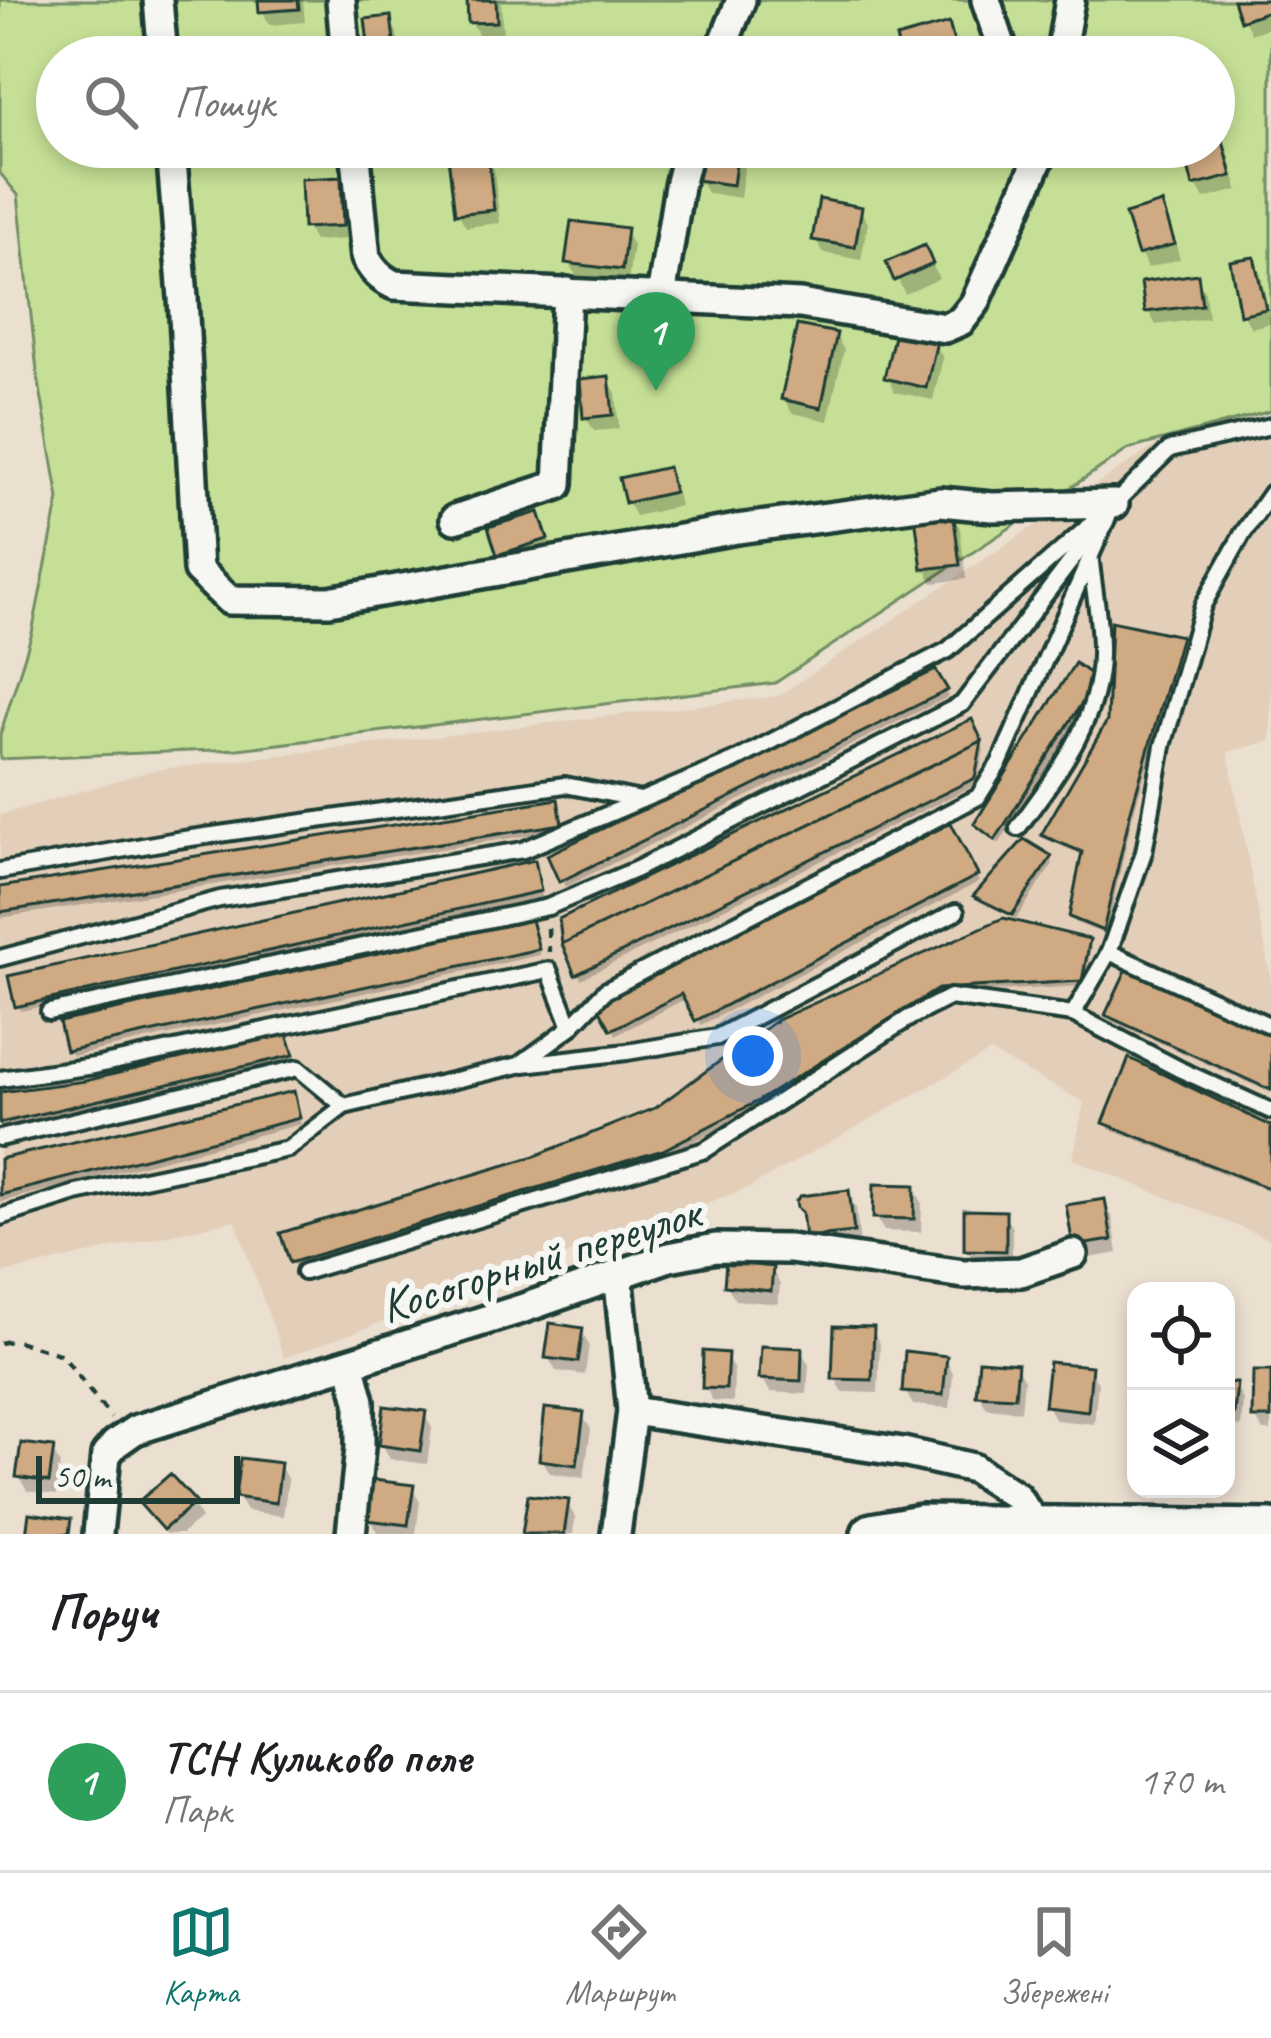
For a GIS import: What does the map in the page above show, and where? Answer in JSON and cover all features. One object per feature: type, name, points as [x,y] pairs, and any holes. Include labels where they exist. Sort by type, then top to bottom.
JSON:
[{"type":"main road","points":[[872,1534],[921,1525],[1271,1530]]},
{"type":"street","points":[[158,0],[161,36]]},
{"type":"street","points":[[341,0],[344,36]]},
{"type":"street","points":[[726,36],[741,0]]},
{"type":"street","points":[[986,0],[998,36]]},
{"type":"street","points":[[1064,36],[1070,0]]},
{"type":"street","points":[[173,168],[198,570],[229,600],[329,601],[736,529],[941,502],[992,507],[1114,504]]},
{"type":"street","points":[[357,168],[366,258],[382,279],[394,284],[800,304],[937,328],[953,326],[975,303],[1035,168]]},
{"type":"street","points":[[661,297],[684,168]]},
{"type":"street","points":[[455,519],[558,485],[567,292]]},
{"type":"street","name":"Косогорный переулок","points":[[120,1440],[135,1430],[521,1309],[669,1257],[716,1248],[790,1250],[964,1274],[1021,1272],[1073,1254]]},
{"type":"street","points":[[616,1534],[632,1412],[618,1274]]},
{"type":"street","points":[[350,1363],[360,1401],[351,1534]]},
{"type":"street","points":[[632,1412],[903,1452],[973,1468],[1016,1496],[1036,1525]]},
{"type":"street","points":[[98,1534],[106,1455],[120,1440]]},
{"type":"lane","points":[[0,958],[220,899],[523,850],[734,761],[948,650],[1170,449],[1271,426]]},
{"type":"lane","points":[[1073,1014],[1109,952],[1144,852],[1163,746],[1203,605],[1271,493]]},
{"type":"lane","points":[[519,1065],[572,1027],[605,991],[977,797],[1000,762],[1114,504]]},
{"type":"lane","points":[[49,1012],[548,907],[637,869],[962,704],[1114,504]]},
{"type":"lane","points":[[1018,828],[1071,754],[1093,705],[1100,656],[1091,557]]},
{"type":"lane","points":[[0,871],[177,840],[565,785],[641,800]]},
{"type":"lane","points":[[0,1217],[76,1193],[288,1149],[344,1106],[519,1065],[717,1037],[956,912]]},
{"type":"lane","points":[[1109,952],[1271,1026]]},
{"type":"lane","points":[[0,1079],[94,1066],[549,970],[572,1027]]},
{"type":"lane","points":[[304,1272],[705,1150],[909,1018],[950,997],[1073,1014],[1271,1111]]},
{"type":"lane","points":[[0,1138],[298,1068],[344,1106]]},
{"type":"path","points":[[548,907],[549,970]]},
{"type":"path","points":[[0,1343],[14,1340],[62,1355],[120,1440]]},
{"type":"shaded area","points":[[1204,413],[1271,435],[1271,741],[1228,752],[1271,979],[1271,1240],[1073,1159],[1084,1102],[990,1052],[748,1188],[284,1358],[235,1220],[0,1274],[0,815],[153,770],[778,696]]},
{"type":"green space","points":[[0,0],[1271,0],[1271,411],[1129,449],[775,683],[238,749],[0,759],[0,735],[32,633],[59,499],[37,371],[18,195],[0,173]]},
{"type":"building","points":[[258,0],[298,0],[299,9],[259,12]]},
{"type":"building","points":[[467,0],[496,0],[497,22],[468,23]]},
{"type":"building","points":[[1233,0],[1270,0],[1271,10],[1240,21]]},
{"type":"building","points":[[391,16],[393,36],[367,36],[365,19]]},
{"type":"building","points":[[949,23],[952,36],[903,36]]},
{"type":"building","points":[[449,168],[490,168],[494,210],[455,214]]},
{"type":"building","points":[[698,168],[736,168],[733,185],[696,180]]},
{"type":"building","points":[[1188,168],[1230,168],[1232,176],[1193,186]]},
{"type":"building","points":[[341,177],[343,226],[303,228],[301,179]]},
{"type":"building","points":[[819,199],[862,207],[855,247],[812,240]]},
{"type":"building","points":[[1162,203],[1175,244],[1138,255],[1125,214]]},
{"type":"building","points":[[571,221],[627,228],[622,270],[565,263]]},
{"type":"building","points":[[925,245],[933,264],[894,281],[886,262]]},
{"type":"building","points":[[1254,257],[1266,309],[1240,315],[1230,261]]},
{"type":"building","points":[[1198,274],[1202,305],[1145,312],[1141,282]]},
{"type":"building","points":[[797,325],[837,333],[821,408],[781,399]]},
{"type":"building","points":[[895,332],[937,341],[926,388],[884,378]]},
{"type":"building","points":[[609,376],[613,415],[583,418],[580,379]]},
{"type":"building","points":[[668,467],[674,492],[625,503],[619,478]]},
{"type":"building","points":[[953,511],[960,565],[922,569],[915,516]]},
{"type":"building","points":[[539,512],[548,539],[497,555],[488,527]]},
{"type":"building","points":[[1111,621],[1181,636],[1131,810],[1103,931],[1069,917],[1082,852],[1041,835],[1107,721]]},
{"type":"building","points":[[1075,663],[1097,679],[995,840],[974,824]]},
{"type":"building","points":[[936,670],[948,690],[559,882],[547,855]]},
{"type":"building","points":[[972,719],[982,741],[562,944],[559,919]]},
{"type":"building","points":[[982,741],[975,778],[575,975],[562,944]]},
{"type":"building","points":[[558,799],[562,824],[0,912],[0,887]]},
{"type":"building","points":[[951,823],[978,875],[695,1021],[681,994],[611,1030],[597,1005]]},
{"type":"building","points":[[1024,839],[1052,856],[1012,915],[973,896]]},
{"type":"building","points":[[535,860],[541,891],[15,1007],[8,976]]},
{"type":"building","points":[[1003,918],[1090,939],[1082,981],[938,989],[758,1101],[663,1150],[290,1263],[280,1233],[535,1156],[655,1108],[777,1020]]},
{"type":"building","points":[[531,920],[539,949],[66,1051],[59,1022]]},
{"type":"building","points":[[1128,966],[1271,1031],[1271,1090],[1105,1015]]},
{"type":"building","points":[[287,1033],[294,1055],[0,1123],[0,1092],[85,1081]]},
{"type":"building","points":[[1129,1058],[1271,1126],[1271,1189],[1103,1123]]},
{"type":"building","points":[[294,1091],[300,1118],[0,1195],[0,1159]]},
{"type":"building","points":[[874,1184],[915,1185],[914,1219],[873,1218]]},
{"type":"building","points":[[849,1190],[854,1232],[805,1237],[796,1201],[800,1196]]},
{"type":"building","points":[[1105,1199],[1112,1240],[1073,1246],[1066,1205]]},
{"type":"building","points":[[964,1210],[1006,1211],[1006,1251],[964,1250]]},
{"type":"building","points":[[726,1262],[773,1267],[771,1291],[724,1286]]},
{"type":"building","points":[[550,1323],[583,1328],[578,1362],[545,1358]]},
{"type":"building","points":[[834,1326],[874,1327],[872,1380],[832,1379]]},
{"type":"building","points":[[761,1346],[802,1348],[801,1381],[759,1379]]},
{"type":"building","points":[[703,1351],[728,1353],[726,1389],[702,1388]]},
{"type":"building","points":[[905,1351],[947,1356],[943,1395],[902,1392]]},
{"type":"building","points":[[979,1360],[1018,1363],[1015,1397],[976,1395]]},
{"type":"building","points":[[1049,1362],[1092,1366],[1088,1411],[1044,1406]]},
{"type":"building","points":[[1253,1371],[1271,1371],[1271,1418],[1252,1418]]},
{"type":"building","points":[[384,1406],[426,1411],[420,1451],[379,1445]]},
{"type":"building","points":[[545,1408],[584,1412],[577,1465],[539,1460]]},
{"type":"building","points":[[21,1443],[54,1447],[49,1482],[16,1477]]},
{"type":"building","points":[[240,1458],[281,1463],[276,1503],[235,1497]]},
{"type":"building","points":[[170,1474],[196,1502],[163,1530],[138,1502]]},
{"type":"building","points":[[373,1480],[414,1485],[408,1525],[367,1520]]},
{"type":"building","points":[[528,1495],[569,1500],[564,1534],[522,1534]]},
{"type":"building","points":[[29,1513],[71,1519],[69,1534],[26,1534]]},
{"type":"place","name":"ТСН Куликово поле","points":[[656,391]]}]
